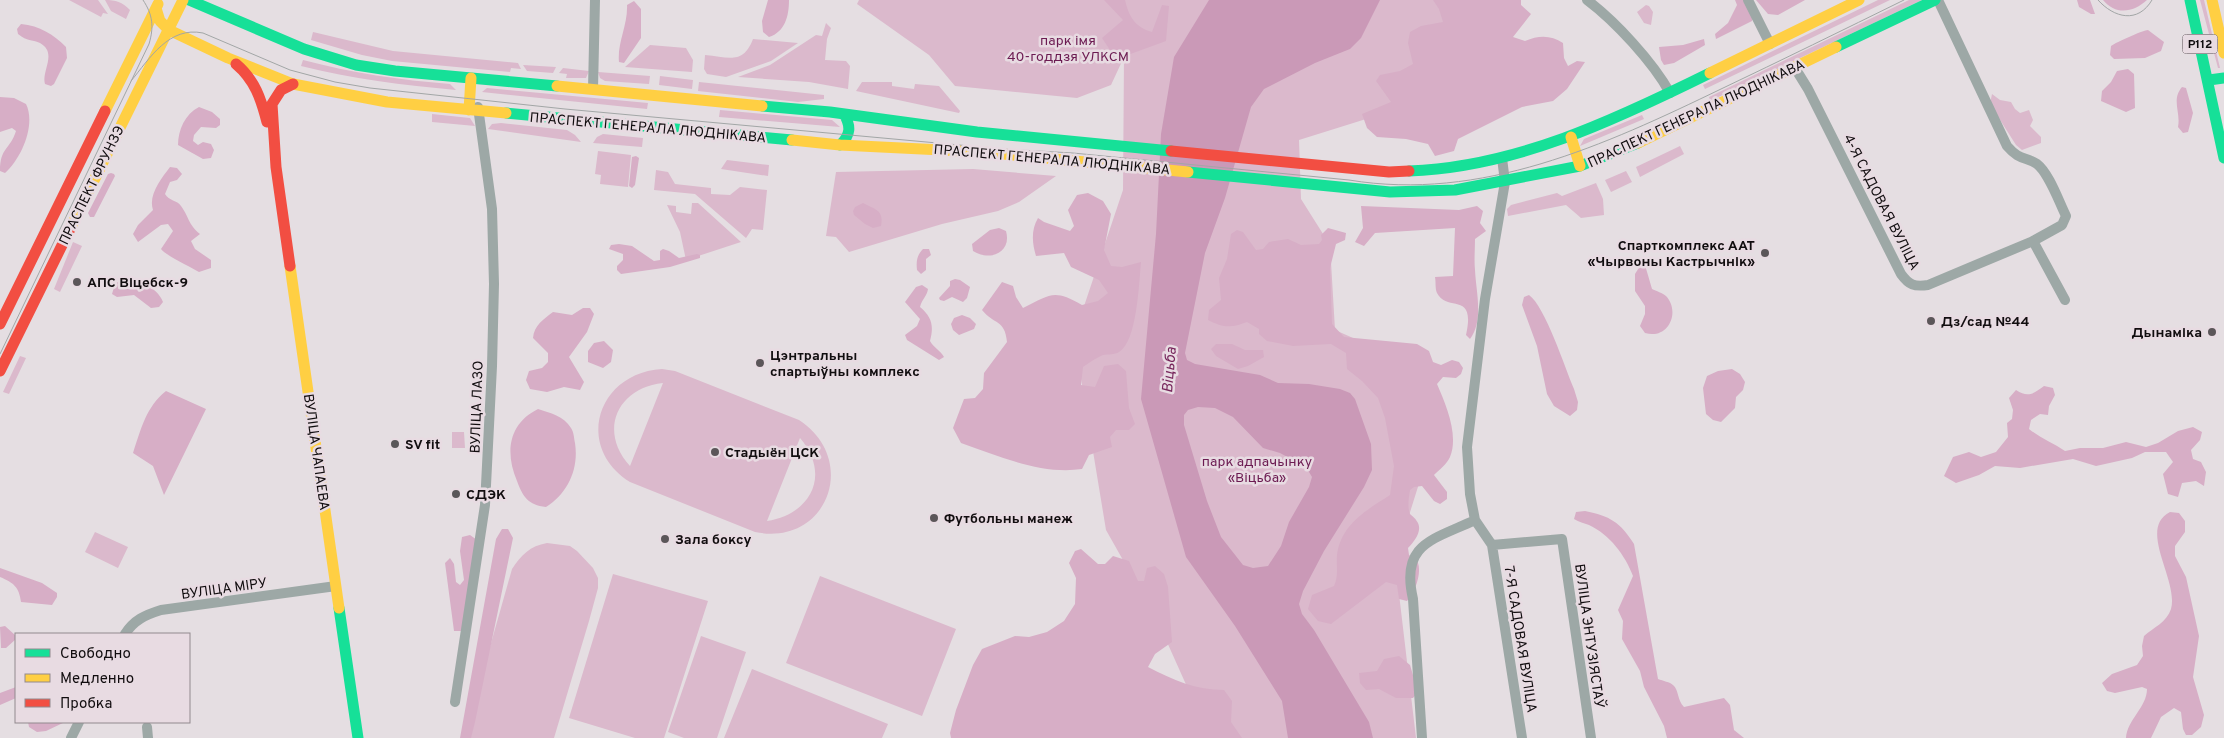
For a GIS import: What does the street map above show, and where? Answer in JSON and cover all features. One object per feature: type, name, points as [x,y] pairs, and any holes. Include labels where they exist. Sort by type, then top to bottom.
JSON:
[{"type":"main road","points":[[169,30],[160,21],[157,3],[172,0]]},
{"type":"main road","name":"ПРАСПЕКТ ФРУНЗЭ","points":[[1,368],[5,347],[183,0]]},
{"type":"main road","name":"ПРАСПЕКТ ГЕНЕРАЛА ЛЮДНІКАВА","points":[[189,0],[279,40],[356,65],[395,71],[844,114],[976,132],[1389,172],[1437,170],[1502,158],[1571,136],[1670,93],[1859,0]]},
{"type":"main road","name":"ПРАСПЕКТ ГЕНЕРАЛА ЛЮДНІКАВА","points":[[169,30],[228,58],[293,84],[386,102],[840,145],[975,151],[1348,186],[1390,192],[1455,190],[1505,182],[1580,166],[1644,140],[1937,0]]},
{"type":"main road","name":"Р112","points":[[2190,0],[2209,80],[2224,158]]},
{"type":"main road","name":"Р112","points":[[2212,0],[2224,53]]},
{"type":"main road","name":"ПРАСПЕКТ ФРУНЗЭ","points":[[0,324],[157,3]]},
{"type":"main road","name":"ВУЛІЦА ЧАПАЕВА","points":[[228,58],[252,78],[259,90],[276,167],[358,738]]},
{"type":"main road","points":[[471,78],[474,111]]},
{"type":"main road","points":[[2209,80],[2224,78]]},
{"type":"main road","name":"ВУЛІЦА ЧАПАЕВА","points":[[276,167],[272,104],[281,90],[293,84]]},
{"type":"main road","points":[[840,145],[845,141],[850,130],[849,122],[844,114]]},
{"type":"main road","points":[[1571,136],[1580,166]]},
{"type":"street","points":[[593,89],[595,0]]},
{"type":"street","points":[[1587,0],[1598,8],[1649,62],[1662,78],[1670,93]]},
{"type":"street","points":[[1748,0],[1770,44]]},
{"type":"street","points":[[1937,0],[2007,146],[2015,155],[2036,164],[2045,173],[2066,216],[2062,225],[2032,241],[2065,300]]},
{"type":"street","name":"4-Я САДОВАЯ ВУЛІЦА","points":[[1795,68],[1808,89],[1901,274],[1908,284],[1917,287],[1928,285],[2032,241]]},
{"type":"street","name":"ВУЛІЦА ЛАЗО","points":[[455,702],[485,506],[490,420],[494,284],[492,209],[474,111]]},
{"type":"street","points":[[975,151],[976,132]]},
{"type":"street","points":[[1492,545],[1475,520],[1470,494],[1466,447],[1485,299],[1505,182],[1502,158]]},
{"type":"street","points":[[1422,738],[1413,599],[1409,580],[1410,566],[1416,553],[1424,544],[1475,520]]},
{"type":"street","name":"ВУЛІЦА ЭНТУЗІЯСТАЎ","points":[[1492,545],[1562,538],[1591,738]]},
{"type":"street","name":"7-Я САДОВАЯ ВУЛІЦА","points":[[1492,545],[1522,738]]},
{"type":"street","name":"ВУЛІЦА МІРУ","points":[[127,633],[131,626],[143,616],[161,610],[336,586]]},
{"type":"street","points":[[71,738],[78,723]]},
{"type":"street","points":[[147,726],[148,738]]},
{"type":"green space","points":[[69,0],[98,0],[108,14],[103,13],[101,17]]},
{"type":"green space","points":[[105,0],[119,2],[127,7],[130,10],[126,19],[111,11]]},
{"type":"green space","name":"парк адпачынку «Віцьба»","points":[[859,0],[1450,0],[1442,56],[1398,109],[1299,140],[1301,199],[1330,245],[1335,330],[1389,354],[1433,439],[1395,560],[1416,738],[1210,738],[1158,622],[1106,530],[1074,336],[1123,190],[1124,57],[1111,85],[1077,98],[955,86],[929,55],[857,4]]},
{"type":"green space","points":[[1878,0],[1890,0],[1705,89],[1703,85]]},
{"type":"green space","points":[[1909,0],[1922,0],[1710,101],[1709,97]]},
{"type":"green space","points":[[2200,0],[2204,0],[2220,68],[2218,68]]},
{"type":"green space","points":[[1646,5],[1653,12],[1651,25],[1644,23],[1637,12]]},
{"type":"green space","points":[[826,23],[831,28],[827,39],[825,60],[846,61],[850,66],[848,89],[809,82],[738,77],[770,65],[816,35],[822,36]]},
{"type":"green space","points":[[313,32],[393,51],[518,63],[521,69],[511,68],[510,72],[392,61],[362,55],[311,40]]},
{"type":"green space","points":[[753,39],[798,43],[771,61],[726,77],[707,74],[704,69],[705,55],[728,58],[740,56],[745,53]]},
{"type":"green space","points":[[650,45],[686,48],[693,60],[692,72],[625,67]]},
{"type":"green space","points":[[303,60],[376,75],[450,84],[456,90],[397,84],[339,75],[301,66]]},
{"type":"green space","points":[[523,65],[556,67],[553,73],[527,71]]},
{"type":"green space","points":[[563,68],[589,71],[586,78],[566,78],[567,74],[559,73]]},
{"type":"green space","points":[[598,72],[650,76],[649,84],[605,81],[600,78]]},
{"type":"green space","points":[[660,76],[693,80],[692,89],[659,85]]},
{"type":"green space","points":[[699,82],[824,95],[824,99],[798,102],[698,91]]},
{"type":"green space","points":[[862,82],[892,82],[892,86],[914,89],[915,84],[939,86],[960,111],[959,113],[856,91]]},
{"type":"green space","points":[[487,88],[648,103],[647,109],[482,92]]},
{"type":"green space","points":[[1992,94],[2000,100],[2011,102],[2020,113],[2029,110],[2033,120],[2030,126],[2041,137],[2041,143],[2022,150],[2016,145],[1990,104]]},
{"type":"green space","points":[[720,110],[832,120],[840,127],[719,117]]},
{"type":"green space","points":[[432,114],[470,118],[475,126],[432,122]]},
{"type":"green space","points":[[1642,115],[1644,119],[1580,146],[1584,139]]},
{"type":"green space","points":[[501,123],[567,130],[581,142],[488,129],[492,124]]},
{"type":"green space","points":[[603,134],[643,138],[642,147],[593,143],[597,137]]},
{"type":"green space","points":[[1680,146],[1684,154],[1640,177],[1636,167]]},
{"type":"green space","points":[[598,151],[631,155],[628,187],[600,184],[601,175],[595,174]]},
{"type":"green space","points":[[727,160],[769,165],[768,176],[721,169]]},
{"type":"green space","points":[[973,169],[1056,176],[1019,202],[998,211],[942,224],[849,252],[836,237],[826,236],[836,172]]},
{"type":"green space","points":[[656,170],[668,172],[675,184],[711,188],[711,194],[730,195],[740,187],[767,190],[763,230],[752,229],[746,238],[695,194],[654,190]]},
{"type":"green space","points":[[1626,171],[1632,182],[1611,192],[1605,180]]},
{"type":"green space","points":[[1596,183],[1603,199],[1604,215],[1581,218],[1566,205],[1508,216],[1507,209],[1511,205],[1557,193],[1562,196]]},
{"type":"green space","points":[[692,203],[698,203],[741,242],[686,260],[680,232],[667,205],[676,206],[676,212],[691,214]]},
{"type":"green space","points":[[73,242],[82,246],[60,292],[54,289]]},
{"type":"green space","points":[[20,356],[26,358],[9,394],[3,392]]},
{"type":"green space","name":"Стадыён ЦСК","points":[[662,369],[675,371],[799,420],[818,437],[828,456],[831,477],[827,497],[817,514],[801,526],[780,533],[755,532],[630,482],[613,467],[602,450],[598,432],[601,414],[609,397],[622,383],[640,374]],"holes":[[[663,383],[630,466],[620,453],[615,439],[614,426],[617,413],[624,402],[634,393]],[[800,438],[809,452],[814,465],[815,478],[812,490],[796,510],[783,517],[767,521]]]},
{"type":"green space","points":[[452,432],[464,432],[465,448],[452,448]]},
{"type":"green space","points":[[95,532],[128,547],[118,568],[85,552]]},
{"type":"green space","points":[[547,543],[570,546],[593,568],[598,578],[598,588],[589,621],[554,738],[466,738],[469,721],[512,569],[526,552],[536,546]]},
{"type":"green space","points":[[613,574],[708,601],[664,738],[635,738],[569,718]]},
{"type":"green space","points":[[820,576],[956,629],[922,716],[786,663]]},
{"type":"green space","points":[[701,636],[746,652],[717,738],[684,738],[668,732]]},
{"type":"green space","points":[[752,669],[888,724],[882,738],[724,738]]},
{"type":"shaded area","points":[[768,0],[789,0],[785,23],[779,31],[769,37],[763,32],[762,21]]},
{"type":"shaded area","points":[[1104,0],[1125,0],[1134,21],[1152,32],[1162,5],[1169,6],[1166,41],[1125,56],[1114,56],[1102,38],[1123,20]]},
{"type":"shaded area","points":[[1433,0],[1521,0],[1521,5],[1531,14],[1513,37],[1525,41],[1540,37],[1554,38],[1563,43],[1564,58],[1568,66],[1577,61],[1585,62],[1567,89],[1553,101],[1522,107],[1458,139],[1454,151],[1435,156],[1428,144],[1406,139],[1377,137],[1367,128],[1362,114],[1391,102],[1376,81],[1380,75],[1400,71],[1413,64],[1408,43],[1410,32],[1421,26],[1443,22],[1439,9]]},
{"type":"shaded area","points":[[1735,0],[1745,0],[1753,14],[1752,21],[1716,39],[1715,34],[1728,23],[1737,5]]},
{"type":"shaded area","points":[[1756,0],[1805,0],[1778,15],[1768,14]]},
{"type":"shaded area","points":[[2077,0],[2090,0],[2095,14],[2091,14],[2079,7]]},
{"type":"shaded area","points":[[2103,0],[2147,0],[2131,9],[2119,10],[2108,5]]},
{"type":"shaded area","points":[[634,1],[641,9],[641,38],[624,63],[619,62],[627,5]]},
{"type":"shaded area","points":[[21,24],[46,31],[66,47],[67,58],[54,84],[51,86],[45,84],[44,79],[48,52],[40,43],[21,37],[18,34],[17,29]]},
{"type":"shaded area","points":[[2148,30],[2164,42],[2161,51],[2145,58],[2114,59],[2110,55],[2111,46]]},
{"type":"shaded area","points":[[1704,39],[1705,45],[1674,63],[1664,65],[1661,60],[1659,47],[1683,45]]},
{"type":"shaded area","points":[[2128,69],[2134,74],[2135,108],[2126,112],[2101,101],[2102,91],[2111,82],[2117,71]]},
{"type":"shaded area","points":[[2182,87],[2186,88],[2193,113],[2188,132],[2183,133],[2178,127],[2177,101]]},
{"type":"shaded area","points":[[0,97],[14,98],[26,104],[29,112],[26,140],[17,159],[5,173],[0,171],[0,163],[3,153],[16,131],[12,128],[0,132]]},
{"type":"shaded area","points":[[199,107],[212,112],[220,119],[220,125],[216,128],[201,127],[194,135],[193,141],[198,145],[203,142],[211,144],[214,150],[211,158],[203,159],[178,145],[183,123]]},
{"type":"shaded area","points":[[636,156],[639,158],[635,185],[632,188],[629,186],[632,157]]},
{"type":"shaded area","points":[[170,167],[177,168],[182,174],[177,180],[170,182],[165,194],[179,204],[193,227],[200,234],[191,241],[195,249],[211,260],[211,268],[199,272],[163,252],[161,249],[173,231],[168,224],[161,225],[138,242],[133,234],[138,225],[153,210],[152,199],[154,193],[159,182]]},
{"type":"shaded area","points":[[111,173],[115,176],[94,217],[90,217],[88,213],[108,174]]},
{"type":"shaded area","points":[[1088,193],[1103,201],[1111,214],[1104,250],[1111,266],[1122,267],[1141,262],[1136,311],[1130,337],[1119,352],[1103,355],[1083,367],[1081,385],[1095,387],[1104,366],[1118,364],[1126,371],[1129,408],[1135,424],[1129,430],[1116,430],[1110,437],[1112,447],[1089,455],[1082,469],[1067,470],[1036,467],[1005,459],[961,443],[953,428],[964,399],[975,398],[983,389],[984,373],[1007,342],[1004,329],[982,310],[1002,282],[1013,286],[1016,297],[1023,308],[1052,295],[1064,296],[1082,305],[1098,301],[1108,293],[1099,280],[1071,267],[1064,253],[1036,256],[1034,246],[1033,232],[1038,218],[1070,231],[1074,226],[1068,210],[1077,195]]},
{"type":"shaded area","points":[[863,203],[878,211],[882,221],[881,226],[873,228],[854,215],[855,207]]},
{"type":"shaded area","points":[[1361,206],[1459,210],[1477,206],[1483,211],[1480,223],[1486,231],[1475,239],[1478,315],[1477,323],[1470,339],[1466,335],[1468,321],[1467,312],[1464,307],[1442,299],[1436,290],[1435,277],[1453,276],[1455,228],[1375,233],[1364,246],[1355,242],[1363,228]]},
{"type":"shaded area","points":[[999,228],[1006,231],[1006,245],[1003,249],[993,255],[980,254],[973,251],[972,244],[990,230]]},
{"type":"shaded area","points":[[1328,228],[1346,233],[1345,240],[1336,244],[1330,268],[1332,324],[1344,337],[1417,344],[1429,351],[1433,362],[1441,365],[1452,360],[1459,362],[1463,368],[1461,374],[1456,378],[1443,377],[1437,384],[1450,420],[1453,439],[1450,457],[1434,475],[1447,492],[1447,499],[1440,504],[1434,501],[1422,486],[1414,487],[1410,490],[1409,511],[1416,519],[1419,527],[1416,538],[1408,548],[1409,555],[1416,560],[1419,568],[1417,584],[1412,594],[1407,601],[1399,599],[1397,585],[1386,582],[1331,624],[1318,621],[1308,609],[1312,595],[1334,586],[1339,544],[1349,526],[1364,512],[1390,495],[1394,466],[1385,418],[1378,398],[1347,369],[1346,353],[1331,344],[1293,346],[1267,341],[1259,334],[1259,329],[1247,322],[1228,326],[1218,325],[1208,320],[1209,310],[1221,300],[1219,278],[1227,259],[1231,234],[1237,230],[1243,232],[1256,250],[1263,249],[1269,242],[1288,239],[1301,245],[1319,244],[1322,240],[1321,235]]},
{"type":"shaded area","points":[[611,245],[632,246],[654,261],[660,260],[660,251],[663,249],[679,258],[697,254],[700,255],[700,258],[670,267],[621,274],[617,270],[617,266],[623,260],[623,254],[609,249]]},
{"type":"shaded area","points":[[923,249],[929,249],[931,255],[926,259],[926,270],[921,274],[917,270],[917,261]]},
{"type":"shaded area","points":[[1645,265],[1652,289],[1666,296],[1672,310],[1672,317],[1666,329],[1653,334],[1645,333],[1640,326],[1645,314],[1645,306],[1635,291],[1635,274],[1640,266]]},
{"type":"shaded area","points":[[955,279],[970,287],[967,298],[963,302],[952,297],[944,301],[940,300],[939,298],[950,286],[950,281]]},
{"type":"shaded area","points":[[121,280],[146,285],[160,296],[163,302],[159,307],[151,308],[134,295],[117,297],[112,294],[115,284]]},
{"type":"shaded area","points":[[922,285],[928,289],[920,307],[927,314],[931,322],[930,341],[944,357],[939,360],[907,340],[905,335],[917,326],[920,319],[905,302],[916,287]]},
{"type":"shaded area","points":[[1529,295],[1542,311],[1574,389],[1578,402],[1577,410],[1570,416],[1554,406],[1547,394],[1537,346],[1522,305],[1524,297]]},
{"type":"shaded area","points":[[583,308],[590,308],[594,314],[587,332],[569,357],[584,382],[580,390],[564,387],[547,392],[530,389],[526,380],[529,371],[542,368],[548,362],[548,353],[533,338],[535,329],[553,312],[572,315]]},
{"type":"shaded area","points":[[962,315],[970,318],[976,324],[974,329],[959,335],[953,330],[951,324],[954,318]]},
{"type":"shaded area","points":[[604,341],[613,350],[611,362],[603,368],[588,362],[588,351],[594,343]]},
{"type":"shaded area","points":[[1216,344],[1232,344],[1245,350],[1263,350],[1264,357],[1238,369],[1216,356],[1211,349]]},
{"type":"shaded area","points":[[1732,369],[1740,374],[1745,382],[1743,390],[1736,397],[1735,408],[1721,422],[1713,420],[1706,414],[1703,388],[1707,376],[1718,371]]},
{"type":"shaded area","points":[[2044,386],[2053,388],[2055,395],[2049,406],[2048,415],[2040,414],[2031,420],[2029,429],[2065,451],[2080,448],[2103,448],[2126,442],[2146,447],[2158,443],[2178,431],[2193,427],[2202,432],[2200,440],[2191,450],[2193,459],[2201,462],[2206,472],[2204,486],[2196,481],[2182,483],[2178,497],[2168,494],[2163,474],[2173,462],[2166,452],[2145,452],[2132,458],[2096,466],[2073,459],[2020,468],[1995,466],[1979,475],[1956,483],[1944,476],[1953,457],[1969,452],[1981,457],[1996,452],[2008,437],[2007,423],[2012,419],[2013,410],[2009,398],[2016,390],[2024,394],[2030,394]]},
{"type":"shaded area","points":[[166,391],[206,409],[164,495],[153,466],[133,453],[149,411]]},
{"type":"shaded area","points":[[538,409],[556,416],[568,424],[573,433],[576,453],[573,471],[566,487],[546,507],[530,502],[524,496],[513,470],[510,450],[515,431],[520,423]]},
{"type":"shaded area","points":[[1585,511],[1614,521],[1624,530],[1634,544],[1658,679],[1673,685],[1684,707],[1724,698],[1730,705],[1734,730],[1744,738],[1667,738],[1664,726],[1644,687],[1640,671],[1622,639],[1623,621],[1618,610],[1633,576],[1621,553],[1604,534],[1574,519],[1576,512]]},
{"type":"shaded area","points":[[2170,512],[2179,513],[2185,521],[2185,532],[2175,546],[2175,556],[2186,577],[2199,636],[2193,677],[2204,715],[2201,727],[2192,735],[2186,735],[2183,729],[2181,712],[2174,708],[2161,717],[2151,738],[2126,738],[2130,725],[2144,702],[2147,689],[2142,687],[2115,693],[2107,691],[2102,683],[2112,674],[2137,665],[2143,656],[2144,636],[2163,621],[2171,609],[2170,584],[2161,556],[2157,530],[2161,520]]},
{"type":"shaded area","points":[[502,529],[508,529],[513,538],[471,738],[460,738],[496,539]]},
{"type":"shaded area","points":[[470,535],[477,540],[464,628],[461,631],[454,631],[445,563],[450,558],[454,564],[456,582],[460,585],[464,580],[460,551],[462,537]]},
{"type":"shaded area","points":[[1081,549],[1098,564],[1105,564],[1113,556],[1129,561],[1138,581],[1144,581],[1147,568],[1155,566],[1164,574],[1168,587],[1172,642],[1155,654],[1148,667],[1185,683],[1214,690],[1224,690],[1232,701],[1231,722],[1242,738],[951,738],[950,733],[956,710],[973,665],[982,649],[1015,636],[1029,637],[1047,632],[1064,621],[1075,604],[1076,578],[1069,563],[1075,551]]},
{"type":"shaded area","points":[[0,568],[42,583],[57,593],[57,597],[52,605],[21,602],[15,586],[0,577]]},
{"type":"shaded area","points":[[5,626],[15,635],[15,640],[6,648],[1,648],[0,627]]},
{"type":"shaded area","points":[[1399,656],[1410,665],[1418,692],[1413,698],[1396,698],[1379,689],[1366,690],[1360,683],[1359,673],[1377,671],[1384,659]]},
{"type":"shaded area","points":[[15,687],[15,698],[0,705],[0,693]]},
{"type":"shaded area","points":[[28,723],[63,723],[46,731],[37,732],[29,727]]},
{"type":"water","name":"Віцьба","points":[[1209,0],[1380,0],[1361,38],[1350,49],[1315,63],[1264,89],[1251,107],[1225,198],[1205,253],[1185,353],[1187,360],[1195,364],[1260,375],[1278,383],[1309,384],[1340,389],[1350,393],[1355,399],[1371,444],[1372,470],[1364,487],[1324,551],[1303,591],[1299,604],[1302,614],[1314,630],[1369,722],[1373,738],[1288,738],[1282,701],[1235,626],[1186,557],[1141,399],[1156,234],[1161,134],[1174,57]],"holes":[[[1198,407],[1215,408],[1233,417],[1263,448],[1280,453],[1306,467],[1312,477],[1309,487],[1289,522],[1281,546],[1268,566],[1253,568],[1243,565],[1221,537],[1207,501],[1184,425],[1184,415],[1188,410]]]},
{"type":"tram line","points":[[0,354],[149,44],[152,21],[143,0]]},
{"type":"tram line","points":[[131,81],[161,46],[180,34],[191,32],[203,33],[290,70],[335,82],[370,88],[565,109],[1003,149],[1073,153],[1398,185],[1446,183],[1494,176],[1541,164],[1587,148],[1677,110],[1904,0]]},
{"type":"tram line","points":[[2098,0],[2111,11],[2126,16],[2140,13],[2152,0]]},
{"type":"traffic: fast","points":[[189,0],[304,49],[356,65],[395,71],[557,86]]},
{"type":"traffic: fast","points":[[1836,47],[1935,0]]},
{"type":"traffic: fast","points":[[2190,0],[2224,158]]},
{"type":"traffic: fast","points":[[1409,171],[1449,168],[1488,161],[1526,151],[1601,124],[1710,73]]},
{"type":"traffic: fast","points":[[2209,80],[2224,78]]},
{"type":"traffic: fast","points":[[762,106],[830,112],[977,132],[1171,151]]},
{"type":"traffic: fast","points":[[506,113],[792,140]]},
{"type":"traffic: fast","points":[[840,145],[846,138],[849,130],[844,114]]},
{"type":"traffic: fast","points":[[1188,172],[1390,192],[1455,190],[1580,166],[1638,143]]},
{"type":"traffic: fast","points":[[339,608],[358,738]]},
{"type":"traffic: slow","points":[[71,227],[183,0]]},
{"type":"traffic: slow","points":[[1710,73],[1859,0]]},
{"type":"traffic: slow","points":[[2212,0],[2224,53]]},
{"type":"traffic: slow","points":[[105,111],[158,4]]},
{"type":"traffic: slow","points":[[156,8],[160,21],[169,30],[228,58],[293,84],[387,102],[506,113]]},
{"type":"traffic: slow","points":[[1638,143],[1836,47]]},
{"type":"traffic: slow","points":[[469,110],[471,78]]},
{"type":"traffic: slow","points":[[557,86],[762,106]]},
{"type":"traffic: slow","points":[[1571,137],[1580,166]]},
{"type":"traffic: slow","points":[[792,140],[840,145],[983,152],[1188,172]]},
{"type":"traffic: slow","points":[[290,266],[339,608]]},
{"type":"traffic: jam","points":[[236,64],[253,83],[267,122]]},
{"type":"traffic: jam","points":[[290,266],[276,167],[272,104],[281,90],[293,84]]},
{"type":"traffic: jam","points":[[0,324],[105,111]]},
{"type":"traffic: jam","points":[[1171,151],[1389,172],[1409,171]]},
{"type":"traffic: jam","points":[[0,371],[71,227]]},
{"type":"place","name":"Спарткомплекс ААТ «Чырвоны Кастрычнік»","points":[[1765,253]]},
{"type":"place","name":"АПС Віцебск-9","points":[[77,282]]},
{"type":"place","name":"Дз/сад №44","points":[[1931,321]]},
{"type":"place","name":"Дынаміка","points":[[2212,332]]},
{"type":"place","name":"Цэнтральны спартыўны комплекс","points":[[760,363]]},
{"type":"place","name":"SV fit","points":[[395,444]]},
{"type":"place","name":"Стадыён ЦСК","points":[[715,452]]},
{"type":"place","name":"СДЭК","points":[[456,494]]},
{"type":"place","name":"Футбольны манеж","points":[[934,518]]},
{"type":"place","name":"Зала боксу","points":[[665,539]]},
{"type":"park label","name":"парк імя 40-годдзя УЛКСМ","points":[[1068,48]]}]
